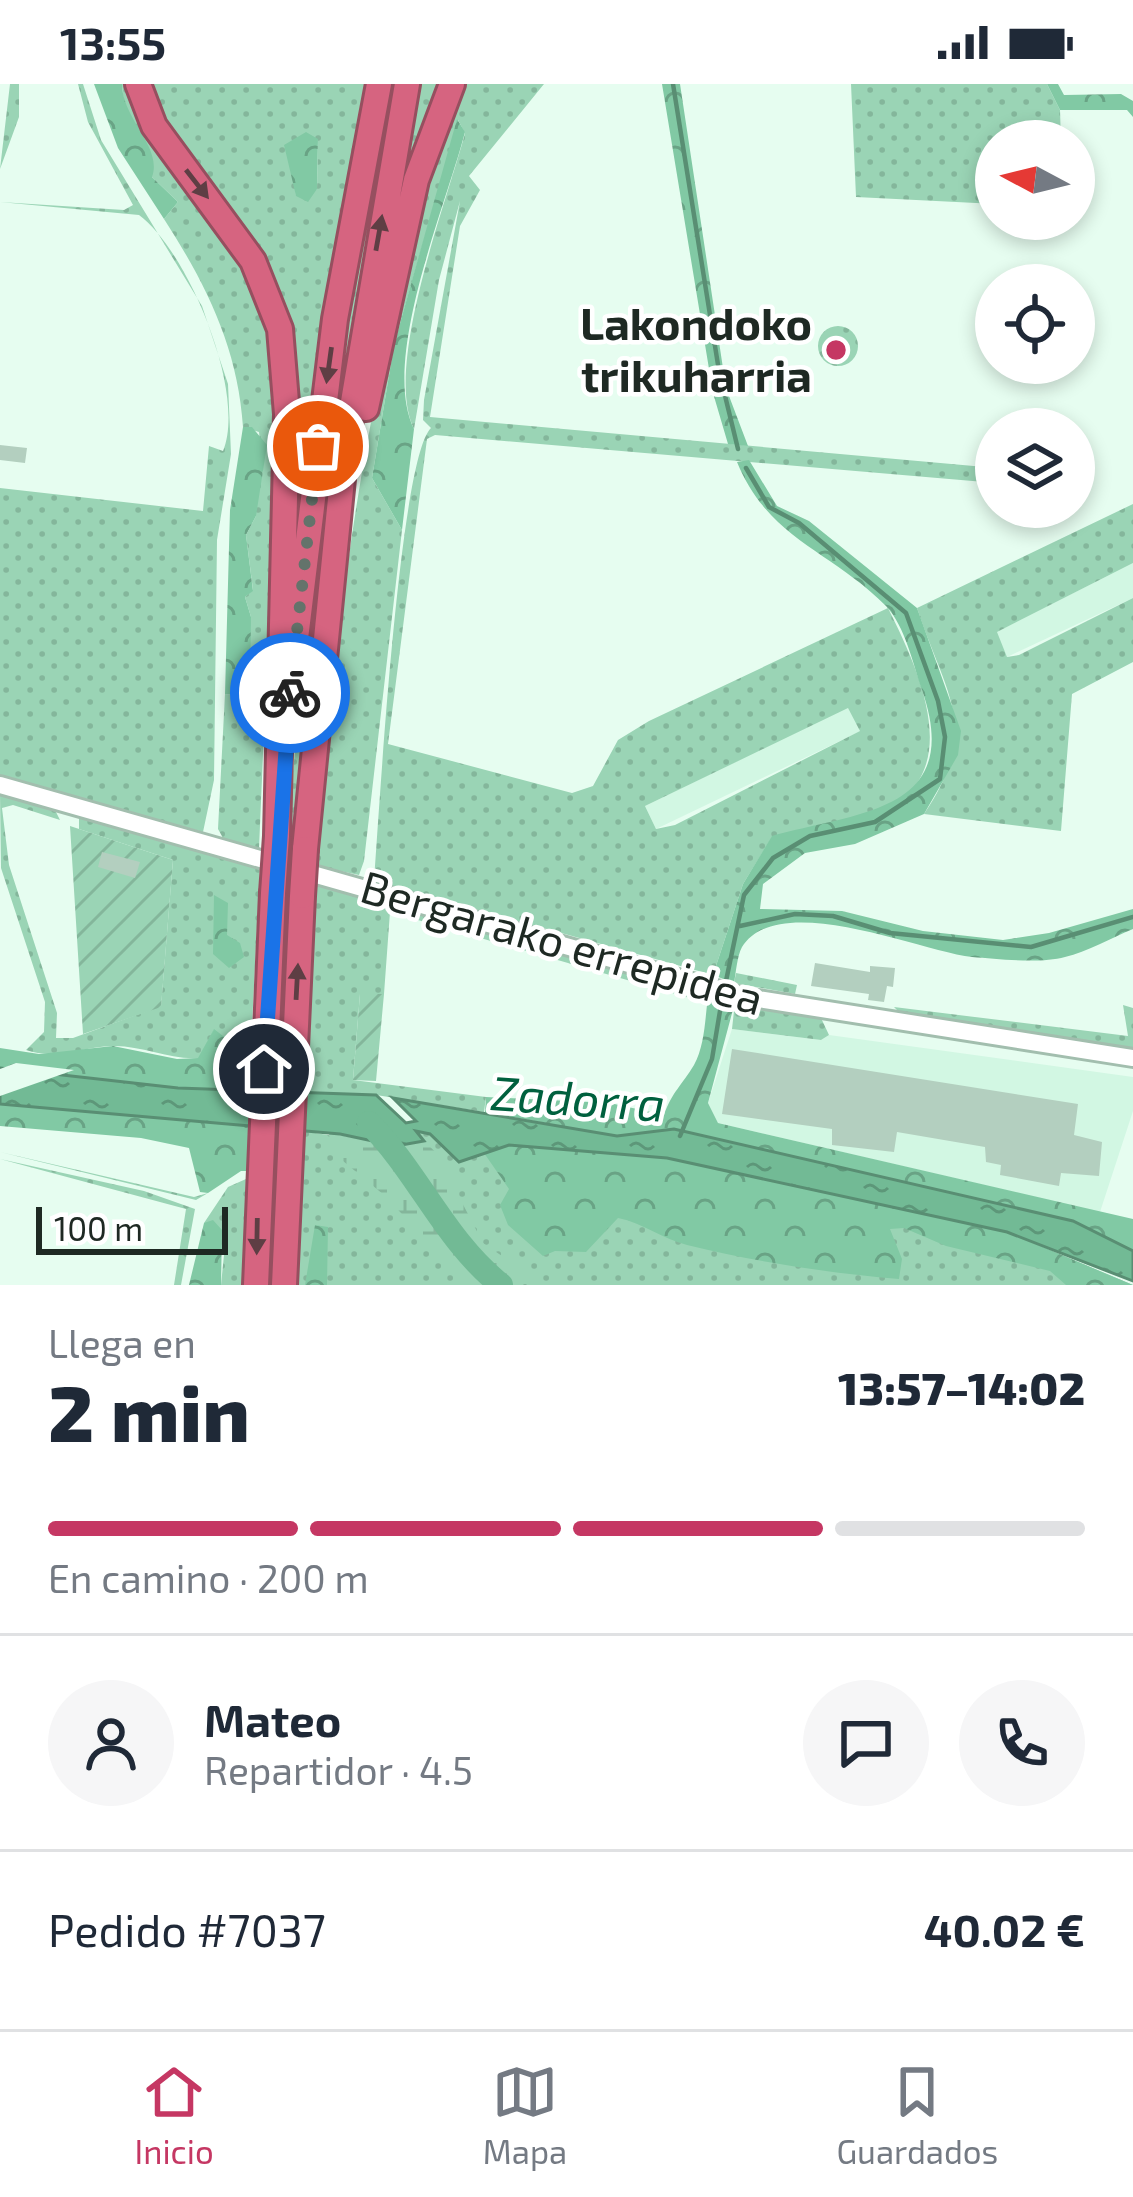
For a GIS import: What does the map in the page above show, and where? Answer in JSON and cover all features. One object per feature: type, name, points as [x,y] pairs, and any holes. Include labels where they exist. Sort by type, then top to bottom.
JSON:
[{"type":"highway","points":[[138,84],[169,148],[254,261],[280,329],[287,414],[277,836]]},
{"type":"highway","points":[[256,1285],[277,836],[318,446],[379,84]]},
{"type":"highway","points":[[284,1285],[302,896],[327,605],[364,317],[407,84]]},
{"type":"highway","points":[[327,605],[416,180],[452,84]]},
{"type":"street","name":"Bergarako errepidea","points":[[0,785],[745,997],[1133,1058]]},
{"type":"shaded area","points":[[1133,563],[1133,598],[1007,657],[996,632]]},
{"type":"shaded area","points":[[848,707],[861,731],[656,829],[645,806]]},
{"type":"shaded area","points":[[732,1029],[821,1040],[829,1035],[1133,1077],[1133,1111],[1100,1212],[718,1123],[708,1103]]},
{"type":"green space","points":[[10,84],[19,84],[19,117],[0,169]]},
{"type":"green space","points":[[78,84],[83,84],[101,140],[158,233],[139,215],[0,202],[124,210],[133,205],[88,122]]},
{"type":"green space","points":[[94,84],[122,84],[128,109],[152,155],[152,177],[178,202],[164,219],[118,148]]},
{"type":"green space","points":[[122,84],[129,84],[239,256],[270,324],[278,400],[259,849],[223,838],[218,829],[225,694],[235,695],[251,617],[245,597],[253,590],[246,535],[256,516],[255,493],[263,472],[259,432],[243,427],[227,344],[193,268],[164,219],[178,202],[152,177]]},
{"type":"green space","points":[[143,84],[365,84],[323,318],[289,574],[284,321],[181,157]],"holes":[[[318,139],[317,189],[296,196],[295,173]]]},
{"type":"green space","points":[[388,84],[398,84],[334,458],[295,841],[286,840],[328,429]]},
{"type":"green space","points":[[421,84],[444,84],[385,265]]},
{"type":"green space","points":[[462,84],[544,84],[469,176],[480,190],[460,226],[430,417],[975,466],[975,481],[435,435],[427,439],[388,744],[572,793],[593,786],[618,740],[649,721],[888,608],[914,666],[930,728],[928,756],[918,782],[897,803],[863,818],[772,837],[743,884],[713,975],[374,881],[400,568],[409,503],[420,454],[431,428],[423,420],[424,400],[460,201],[439,280],[414,429],[406,366],[421,283],[465,133],[458,120],[394,345],[372,478],[402,530],[364,861],[359,875],[317,866],[347,568],[381,371],[404,274]],"holes":[[[848,708],[860,731],[675,825],[656,829],[645,806]]]},
{"type":"green space","points":[[662,84],[680,84],[726,388],[748,446],[728,444],[713,393]]},
{"type":"green space","points":[[851,84],[1047,84],[1060,120],[975,120],[975,203],[856,197]]},
{"type":"green space","points":[[1047,84],[1058,84],[1064,95],[1121,94],[1133,101],[1133,117],[1127,110],[1060,110]]},
{"type":"green space","points":[[457,119],[465,132],[410,324],[406,399],[414,429],[402,530],[372,478],[394,345]]},
{"type":"green space","points":[[306,132],[318,139],[317,189],[308,202],[296,196],[284,145]]},
{"type":"green space","points":[[838,326],[852,332],[858,346],[852,360],[838,366],[824,360],[818,346],[824,332]]},
{"type":"green space","points":[[213,338],[228,384],[231,454],[217,540],[214,780],[203,832],[0,777],[0,488],[203,511],[209,446],[223,451],[228,426],[227,395]]},
{"type":"green space","points":[[243,427],[252,427],[267,445],[256,516],[246,535],[253,591],[245,597],[251,617],[250,682],[234,695],[225,694],[230,510]]},
{"type":"green space","points":[[749,460],[777,506],[809,521],[917,608],[961,731],[958,755],[924,814],[855,844],[805,853],[763,884],[760,909],[842,911],[923,931],[1003,940],[1049,933],[1133,909],[1133,929],[1073,955],[1031,961],[972,957],[851,928],[786,923],[760,931],[742,947],[734,983],[713,975],[743,884],[772,836],[868,812],[895,800],[916,784],[929,761],[931,731],[922,690],[893,614],[766,510],[737,462]]},
{"type":"green space","points":[[1133,504],[1133,563],[997,632],[1007,657],[1019,655],[1133,598],[1133,662],[1072,694],[1061,831],[924,814],[942,784],[955,734],[947,689],[917,608],[1083,528],[1095,528],[1095,522]]},
{"type":"green space","points":[[0,794],[55,810],[60,820],[13,805],[2,808],[9,865],[57,1013],[56,1038],[73,1038],[161,1006],[173,860],[79,829],[79,817],[260,867],[250,1065],[241,1062],[214,1030],[199,1058],[123,1046],[58,1053],[26,1050],[44,1032],[45,1002],[1,868]]},
{"type":"green space","points":[[70,826],[173,860],[161,1007],[83,1034]]},
{"type":"green space","points":[[314,884],[708,997],[707,1003],[390,912],[384,994],[360,994],[353,1080],[486,1097],[484,1112],[376,1095],[248,1091],[249,1072],[271,1073],[277,1020],[281,1074],[303,1076]]},
{"type":"green space","points":[[214,895],[228,903],[227,935],[240,943],[244,957],[229,968],[213,954]]},
{"type":"green space","points":[[736,973],[797,985],[795,994],[734,983]]},
{"type":"green space","points":[[360,994],[384,994],[376,1081],[353,1080]]},
{"type":"green space","points":[[708,997],[735,1002],[708,1103],[718,1123],[1133,1219],[1133,1251],[1072,1221],[674,1129],[617,1136],[485,1112],[486,1097],[610,1103],[664,1115],[698,1057]]},
{"type":"green space","points":[[735,1002],[821,1018],[829,1035],[821,1040],[732,1029]]},
{"type":"green space","points":[[1123,1005],[1133,1008],[1133,1049],[902,1015],[894,1007],[1128,1036]]},
{"type":"green space","points":[[214,1029],[236,1046],[241,1062],[250,1065],[248,1091],[0,1068],[0,1048],[39,1054],[113,1046],[177,1059],[198,1058]]},
{"type":"green space","points":[[0,1104],[303,1131],[299,1171],[241,1171],[208,1193],[200,1192],[189,1148],[141,1138],[0,1126]]},
{"type":"green space","points":[[413,1130],[430,1134],[459,1162],[509,1145],[1007,1232],[1133,1285],[294,1285],[303,1131],[396,1146]]},
{"type":"green space","points":[[329,1133],[396,1146],[424,1141],[452,1168],[455,1189],[483,1243],[544,1285],[469,1285],[384,1195],[331,1151]]},
{"type":"green space","points":[[509,1145],[667,1158],[1007,1232],[1133,1285],[1066,1285],[1050,1271],[946,1246],[904,1228],[890,1229],[902,1259],[899,1279],[713,1251],[618,1218],[586,1252],[555,1251],[543,1256],[508,1225],[500,1205],[509,1189],[484,1153]]},
{"type":"green space","points":[[0,1152],[194,1197],[208,1193],[196,1200]]},
{"type":"green space","points":[[0,1159],[144,1191],[195,1209],[181,1285],[174,1285],[186,1209]]},
{"type":"green space","points":[[246,1179],[243,1285],[221,1285],[224,1255],[204,1223],[228,1187]]},
{"type":"green space","points":[[213,1220],[222,1230],[221,1285],[189,1285],[204,1223]]},
{"type":"green space","points":[[315,1225],[328,1227],[327,1285],[305,1285]]},
{"type":"water","points":[[0,1068],[178,1088],[376,1095],[406,1123],[416,1121],[393,1098],[617,1136],[674,1129],[1073,1221],[1133,1251],[1133,1281],[1007,1232],[667,1158],[509,1145],[459,1162],[430,1134],[416,1131],[424,1141],[396,1146],[340,1134],[0,1104]]},
{"type":"pier","points":[[16,1063],[74,1070],[0,1096],[0,1069]]},
{"type":"building","points":[[0,445],[27,448],[25,463],[0,460]]},
{"type":"building","points":[[102,852],[140,862],[135,878],[98,867]]},
{"type":"building","points":[[815,963],[870,972],[870,966],[895,968],[893,987],[887,986],[884,1002],[868,1000],[869,994],[811,986]]},
{"type":"building","points":[[732,1049],[1078,1104],[1074,1135],[1102,1142],[1099,1176],[1061,1173],[1059,1186],[1000,1175],[1001,1165],[986,1162],[985,1147],[897,1132],[894,1152],[832,1145],[832,1129],[722,1114]]},
{"type":"waterway","points":[[673,84],[719,371],[738,449]]},
{"type":"waterway","points":[[726,981],[744,895],[773,858],[810,836],[875,822],[940,779],[945,737],[938,701],[906,613],[799,523],[769,507],[746,468]]},
{"type":"waterway","points":[[740,926],[795,914],[833,916],[890,933],[1031,947],[1133,917]]},
{"type":"waterway","name":"Zadorra","points":[[680,1136],[712,1059],[721,1005]]},
{"type":"waterway","points":[[369,1123],[464,1248],[501,1285]]},
{"type":"way so far","points":[[290,693],[318,446]]},
{"type":"place","name":"Lakondoko trikuharria","points":[[836,350]]},
{"type":"route","points":[[264,1069],[272,893],[290,693]]}]
